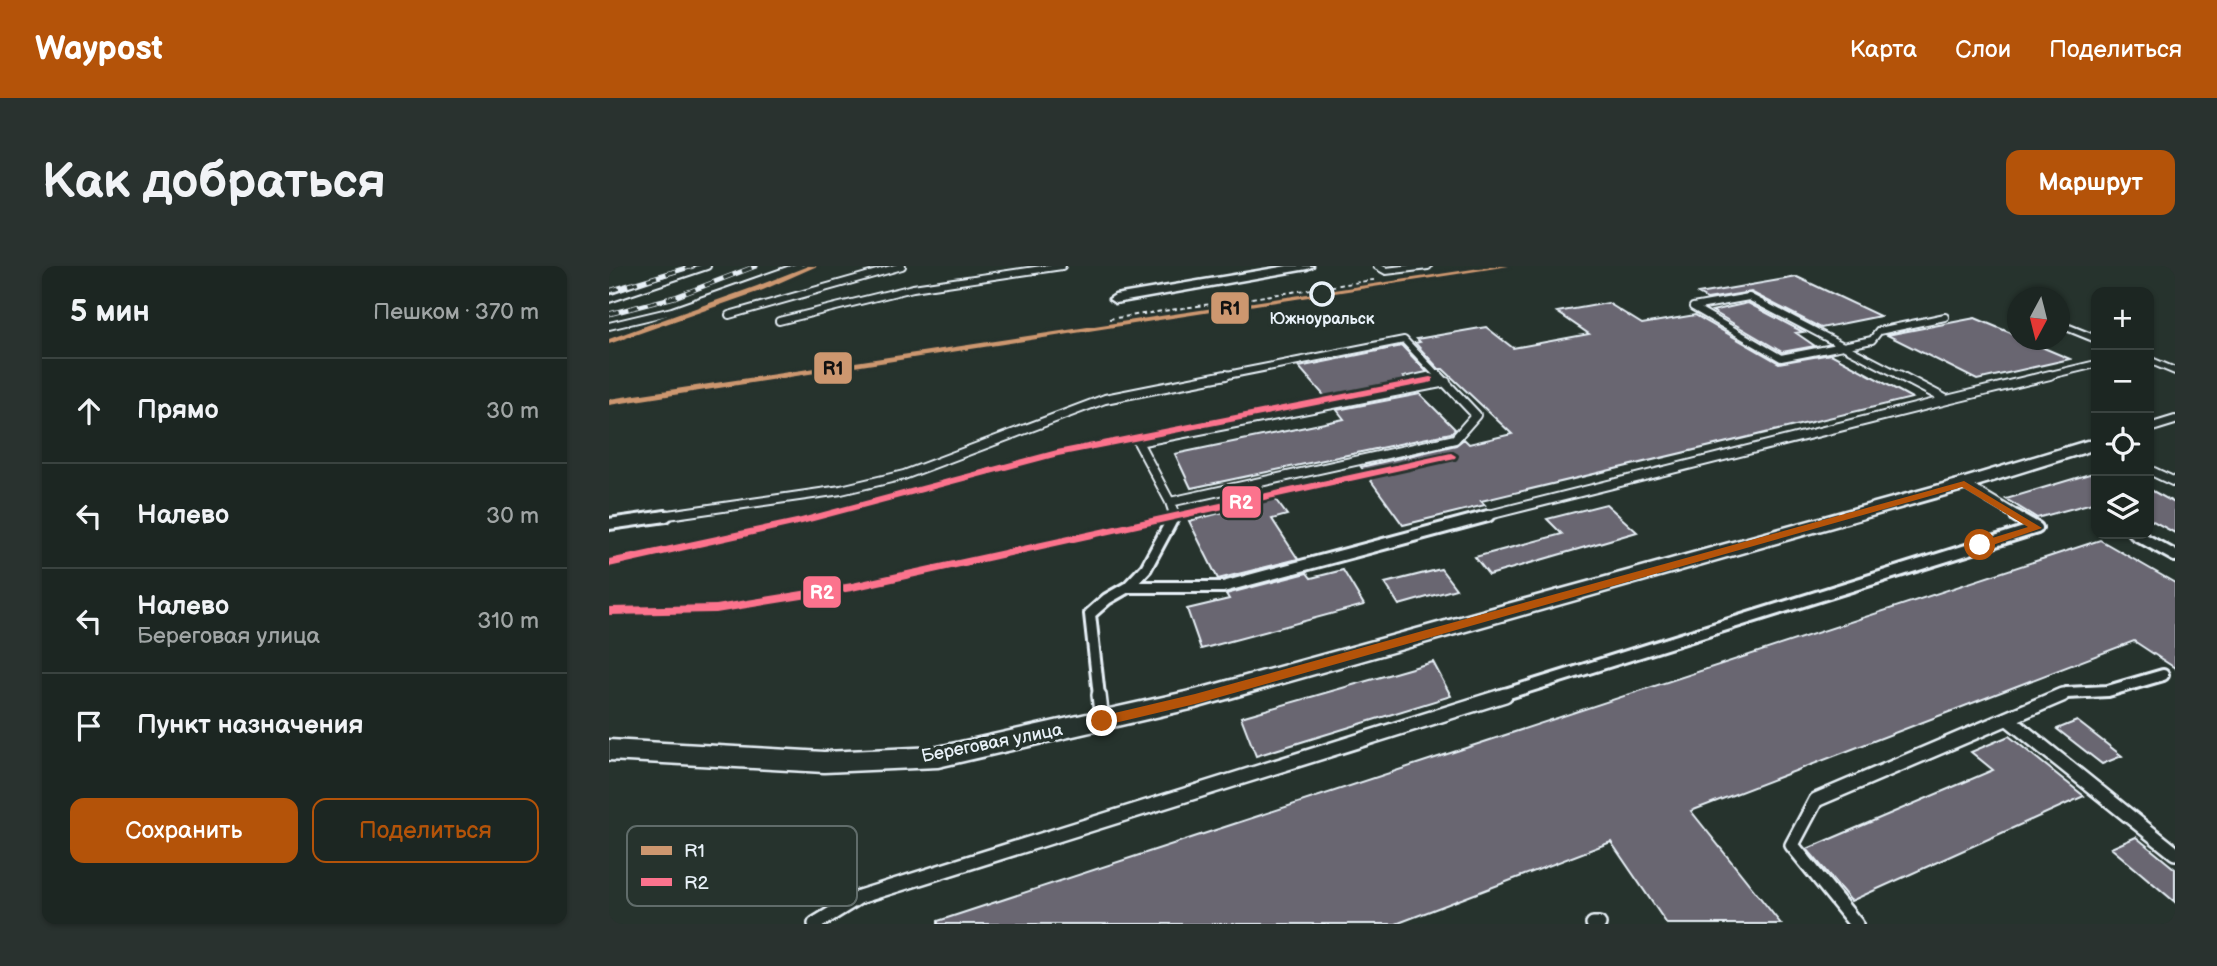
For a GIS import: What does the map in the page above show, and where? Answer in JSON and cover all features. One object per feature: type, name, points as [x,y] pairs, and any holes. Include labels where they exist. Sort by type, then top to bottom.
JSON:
[{"type":"street","points":[[1115,299],[1307,266]]},
{"type":"street","name":"Береговая улица","points":[[609,750],[824,762],[939,757],[1195,699],[2091,446]]},
{"type":"lane","points":[[609,299],[707,266]]},
{"type":"lane","points":[[609,326],[672,311],[799,266]]},
{"type":"lane","points":[[729,315],[902,266]]},
{"type":"lane","points":[[779,321],[913,288],[1062,266]]},
{"type":"lane","points":[[1377,266],[1386,271],[1428,266]]},
{"type":"lane","points":[[1945,317],[1879,331],[1872,340],[1847,346],[1781,358],[1693,307],[1749,297],[1847,346],[1947,400]]},
{"type":"lane","points":[[2070,328],[2091,337]]},
{"type":"lane","points":[[609,524],[841,491],[904,475],[1105,399],[1404,340],[1476,415],[1455,439],[1170,502]]},
{"type":"lane","points":[[2154,362],[2175,371]]},
{"type":"lane","points":[[1128,587],[1223,587],[1512,509],[2091,365]]},
{"type":"lane","points":[[1102,721],[1090,614],[1107,599],[1128,587],[1146,568],[1175,518],[1170,502],[1138,442],[1446,382]]},
{"type":"lane","points":[[2154,426],[2175,420]]},
{"type":"lane","points":[[2154,472],[2175,482]]},
{"type":"lane","points":[[857,898],[2037,528],[1964,484]]},
{"type":"lane","points":[[2145,539],[2175,556]]},
{"type":"lane","points":[[1856,924],[1792,845],[1817,800],[2066,693],[2108,691],[2163,675]]},
{"type":"lane","points":[[2008,719],[2175,853]]},
{"type":"lane","points":[[815,924],[844,906]]},
{"type":"lane","points":[[1593,924],[1599,924]]},
{"type":"path","points":[[1109,319],[1386,278]]},
{"type":"building","points":[[1797,277],[1880,316],[1821,328],[1751,292],[1707,299],[1698,294]]},
{"type":"building","points":[[1608,303],[1642,324],[1695,315],[1779,363],[1831,354],[1912,398],[1481,501],[1485,505],[1403,525],[1361,467],[1456,445],[1464,439],[1469,444],[1512,434],[1443,369],[1439,369],[1415,343],[1420,342],[1417,339],[1486,327],[1513,348],[1589,334],[1557,312]]},
{"type":"building","points":[[1748,303],[1803,332],[1796,333],[1815,346],[1782,352],[1712,311]]},
{"type":"building","points":[[1975,318],[2007,331],[2007,350],[2049,350],[2070,359],[1977,380],[1887,335]]},
{"type":"building","points":[[1402,346],[1427,372],[1403,377],[1409,383],[1327,399],[1299,367]]},
{"type":"building","points":[[1420,394],[1455,429],[1451,433],[1191,488],[1175,454],[1344,419],[1337,410]]},
{"type":"building","points":[[2091,474],[2091,503],[2037,518],[2006,499]]},
{"type":"building","points":[[2154,492],[2175,503],[2175,533],[2154,522]]},
{"type":"building","points":[[1275,499],[1287,515],[1272,519],[1298,559],[1218,579],[1189,521]]},
{"type":"building","points":[[1606,504],[1637,532],[1489,575],[1475,557],[1562,534],[1547,519]]},
{"type":"building","points":[[2100,540],[2175,583],[2175,668],[2134,641],[1691,811],[1781,924],[1667,924],[1611,842],[1396,924],[938,924],[938,921]]},
{"type":"building","points":[[1441,569],[1456,589],[1399,605],[1385,583]]},
{"type":"building","points":[[1343,570],[1364,605],[1201,649],[1187,609],[1229,599],[1226,594],[1307,573],[1311,578]]},
{"type":"building","points":[[1433,662],[1451,696],[1256,756],[1241,717]]},
{"type":"building","points":[[2077,721],[2122,756],[2102,764],[2057,729]]},
{"type":"building","points":[[2009,736],[2084,796],[1851,901],[1807,849],[1993,770],[1971,752]]},
{"type":"building","points":[[2136,837],[2175,869],[2175,902],[2111,848]]},
{"type":"railway","points":[[609,291],[693,266]]},
{"type":"railway","points":[[609,314],[675,297],[756,266]]},
{"type":"railway","points":[[609,342],[814,266]]},
{"type":"railway","points":[[964,349],[1506,266]]},
{"type":"railway","points":[[816,517],[1057,453],[1430,380]]},
{"type":"railway","points":[[1171,517],[1451,456]]},
{"type":"railway","points":[[609,563],[822,516]]},
{"type":"railway","points":[[609,611],[716,609],[852,587],[1179,516]]},
{"type":"transit line","name":"R1","points":[[609,342],[814,266]]},
{"type":"transit line","name":"R1","points":[[609,402],[1506,266]]},
{"type":"transit line","name":"R2","points":[[609,563],[802,521],[1057,453],[1430,380]]},
{"type":"transit line","name":"R2","points":[[609,611],[716,609],[852,587],[1451,456]]},
{"type":"place","name":"Южноуральск","points":[[1322,294]]},
{"type":"route","points":[[1102,721],[1195,699],[1964,484],[2037,528],[1980,545]]}]
